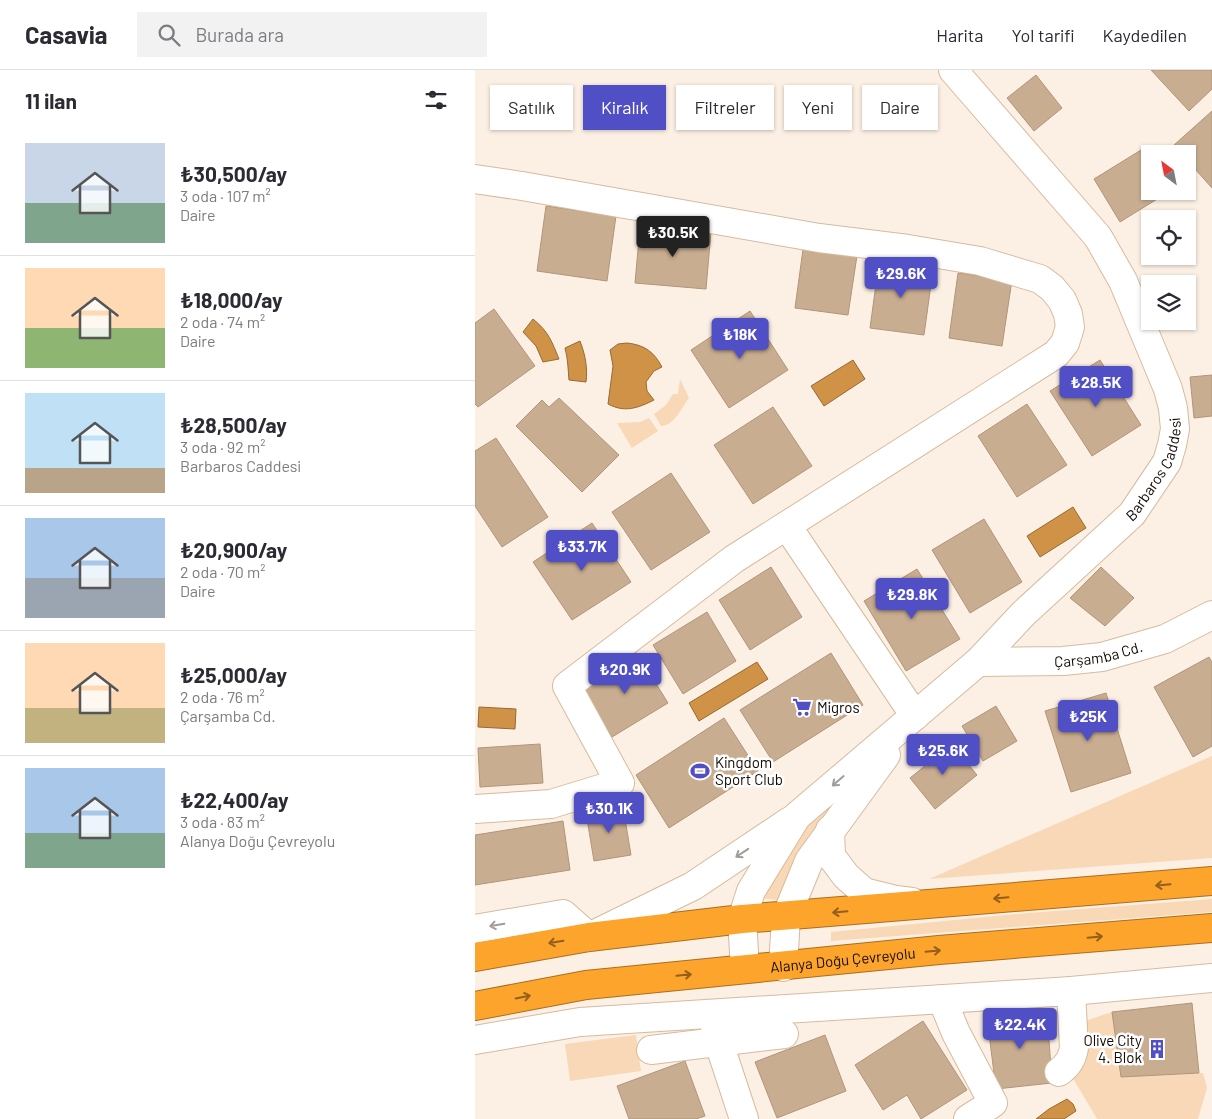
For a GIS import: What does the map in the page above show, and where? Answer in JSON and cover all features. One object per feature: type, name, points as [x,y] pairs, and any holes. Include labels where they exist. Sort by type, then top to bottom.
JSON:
[{"type":"highway","points":[[475,957],[589,937],[743,919],[1212,881]]},
{"type":"highway","name":"Alanya Doğu Çevreyolu","points":[[475,1006],[586,985],[783,967],[939,950],[1212,928]]},
{"type":"street","name":"Barbaros Caddesi","points":[[915,716],[979,662],[1023,614],[1132,514],[1167,462],[1175,429],[1173,408],[1168,389],[1123,281],[1098,237],[953,70]]},
{"type":"street","points":[[475,179],[819,238],[908,249],[980,261],[1040,279],[1052,288],[1065,307],[1070,328],[1065,343],[1056,354],[734,559],[567,686],[620,783],[551,804],[475,809]]},
{"type":"street","points":[[787,526],[915,716]]},
{"type":"street","name":"Çarşamba Cd.","points":[[979,662],[1063,661],[1102,657],[1165,639],[1212,615]]},
{"type":"street","points":[[475,928],[563,914],[589,937],[693,886],[797,816],[915,716]]},
{"type":"street","points":[[783,967],[786,917],[809,861],[915,716]]},
{"type":"street","points":[[745,969],[743,919],[751,892],[797,816]]},
{"type":"street","points":[[830,830],[831,856],[845,876],[864,892],[896,900],[936,904]]},
{"type":"street","points":[[475,1040],[580,1022],[942,999],[1212,978]]},
{"type":"street","points":[[1059,1072],[1068,1064],[1072,1056],[1071,990]]},
{"type":"street","points":[[942,999],[956,1033],[998,1111],[968,1119]]},
{"type":"street","points":[[712,1013],[719,1043],[744,1119]]},
{"type":"street","points":[[651,1050],[784,1034]]},
{"type":"shaded area","points":[[533,319],[552,342],[559,359],[543,362],[536,346],[523,332]]},
{"type":"shaded area","points":[[580,341],[586,361],[586,382],[569,380],[565,348]]},
{"type":"shaded area","points":[[618,344],[639,345],[648,350],[656,357],[662,367],[654,371],[646,382],[647,391],[654,400],[626,409],[608,404],[613,366],[610,350]]},
{"type":"shaded area","points":[[853,360],[865,379],[824,406],[811,386]]},
{"type":"shaded area","points":[[680,379],[689,398],[674,420],[661,426],[654,414],[666,405],[673,394],[678,394]]},
{"type":"shaded area","points":[[649,418],[658,431],[632,448],[617,423],[640,422]]},
{"type":"shaded area","points":[[1073,507],[1086,528],[1040,557],[1027,536]]},
{"type":"shaded area","points":[[757,662],[768,679],[699,721],[689,703]]},
{"type":"shaded area","points":[[479,707],[516,709],[515,729],[478,727]]},
{"type":"shaded area","points":[[1212,756],[1212,858],[929,879]]},
{"type":"shaded area","points":[[871,763],[802,849],[777,900],[761,898],[792,842]]},
{"type":"shaded area","points":[[1212,899],[1212,912],[831,941],[831,932],[1016,914]]},
{"type":"shaded area","points":[[1112,1012],[1121,1077],[1203,1073],[1207,1088],[1198,1119],[1097,1119],[1071,1075],[1085,1021]]},
{"type":"shaded area","points":[[636,1035],[641,1071],[570,1081],[565,1044]]},
{"type":"shaded area","points":[[1067,1099],[1073,1104],[1076,1111],[1064,1119],[1036,1119],[1049,1109]]},
{"type":"building","points":[[1151,70],[1212,70],[1212,89],[1189,111]]},
{"type":"building","points":[[1036,75],[1062,108],[1034,131],[1007,98]]},
{"type":"building","points":[[1212,111],[1212,188],[1196,170],[1196,145],[1174,145]]},
{"type":"building","points":[[1141,150],[1141,200],[1156,200],[1120,222],[1094,179]]},
{"type":"building","points":[[546,206],[616,216],[607,281],[537,271]]},
{"type":"building","points":[[640,227],[711,232],[706,289],[635,283]]},
{"type":"building","points":[[804,242],[858,249],[848,315],[795,308]]},
{"type":"building","points":[[879,262],[933,270],[924,335],[870,328]]},
{"type":"building","points":[[958,273],[1012,280],[1002,346],[949,338]]},
{"type":"building","points":[[494,309],[535,366],[478,407],[475,404],[475,323]]},
{"type":"building","points":[[750,311],[788,370],[729,408],[691,350]]},
{"type":"building","points":[[1100,360],[1141,425],[1092,456],[1050,391]]},
{"type":"building","points":[[1212,375],[1212,416],[1194,418],[1190,377]]},
{"type":"building","points":[[559,398],[619,455],[582,492],[516,426],[542,400],[549,407]]},
{"type":"building","points":[[1027,404],[1067,465],[1017,497],[978,436]]},
{"type":"building","points":[[773,407],[812,466],[753,504],[714,445]]},
{"type":"building","points":[[496,438],[548,517],[502,547],[475,506],[475,451]]},
{"type":"building","points":[[671,473],[710,532],[651,570],[612,512]]},
{"type":"building","points":[[984,519],[1022,582],[970,613],[932,550]]},
{"type":"building","points":[[592,523],[631,582],[572,620],[533,562]]},
{"type":"building","points":[[771,567],[802,617],[750,650],[719,600]]},
{"type":"building","points":[[1101,567],[1134,598],[1105,626],[1070,598]]},
{"type":"building","points":[[917,569],[960,639],[906,671],[864,601]]},
{"type":"building","points":[[707,612],[736,661],[683,694],[653,645]]},
{"type":"building","points":[[637,653],[668,703],[612,737],[581,687]]},
{"type":"building","name":"Migros","points":[[831,653],[863,705],[773,762],[740,710]]},
{"type":"building","points":[[1209,657],[1212,662],[1212,746],[1193,757],[1154,687]]},
{"type":"building","points":[[1106,693],[1131,773],[1071,792],[1045,711]]},
{"type":"building","points":[[996,706],[1017,741],[983,761],[962,726]]},
{"type":"building","points":[[724,718],[758,771],[669,828],[636,775]]},
{"type":"building","points":[[540,744],[543,783],[480,787],[478,748]]},
{"type":"building","points":[[952,744],[977,775],[935,809],[910,778]]},
{"type":"building","points":[[623,807],[631,855],[594,861],[586,813]]},
{"type":"building","points":[[563,821],[570,870],[475,885],[475,835]]},
{"type":"building","name":"Olive City 4. Blok","points":[[1192,1003],[1199,1073],[1121,1077],[1112,1012]]},
{"type":"building","points":[[1047,1011],[1052,1083],[996,1089],[987,1018]]},
{"type":"building","points":[[923,1021],[967,1090],[921,1119],[907,1095],[883,1110],[855,1065]]},
{"type":"building","points":[[825,1035],[846,1091],[777,1118],[755,1062]]},
{"type":"building","points":[[685,1061],[705,1116],[696,1119],[629,1119],[617,1086]]},
{"type":"place","name":"Migros","points":[[802,707]]},
{"type":"place","name":"Kingdom Sport Club","points":[[700,771]]},
{"type":"place","name":"Olive City 4. Blok","points":[[1157,1049]]}]
